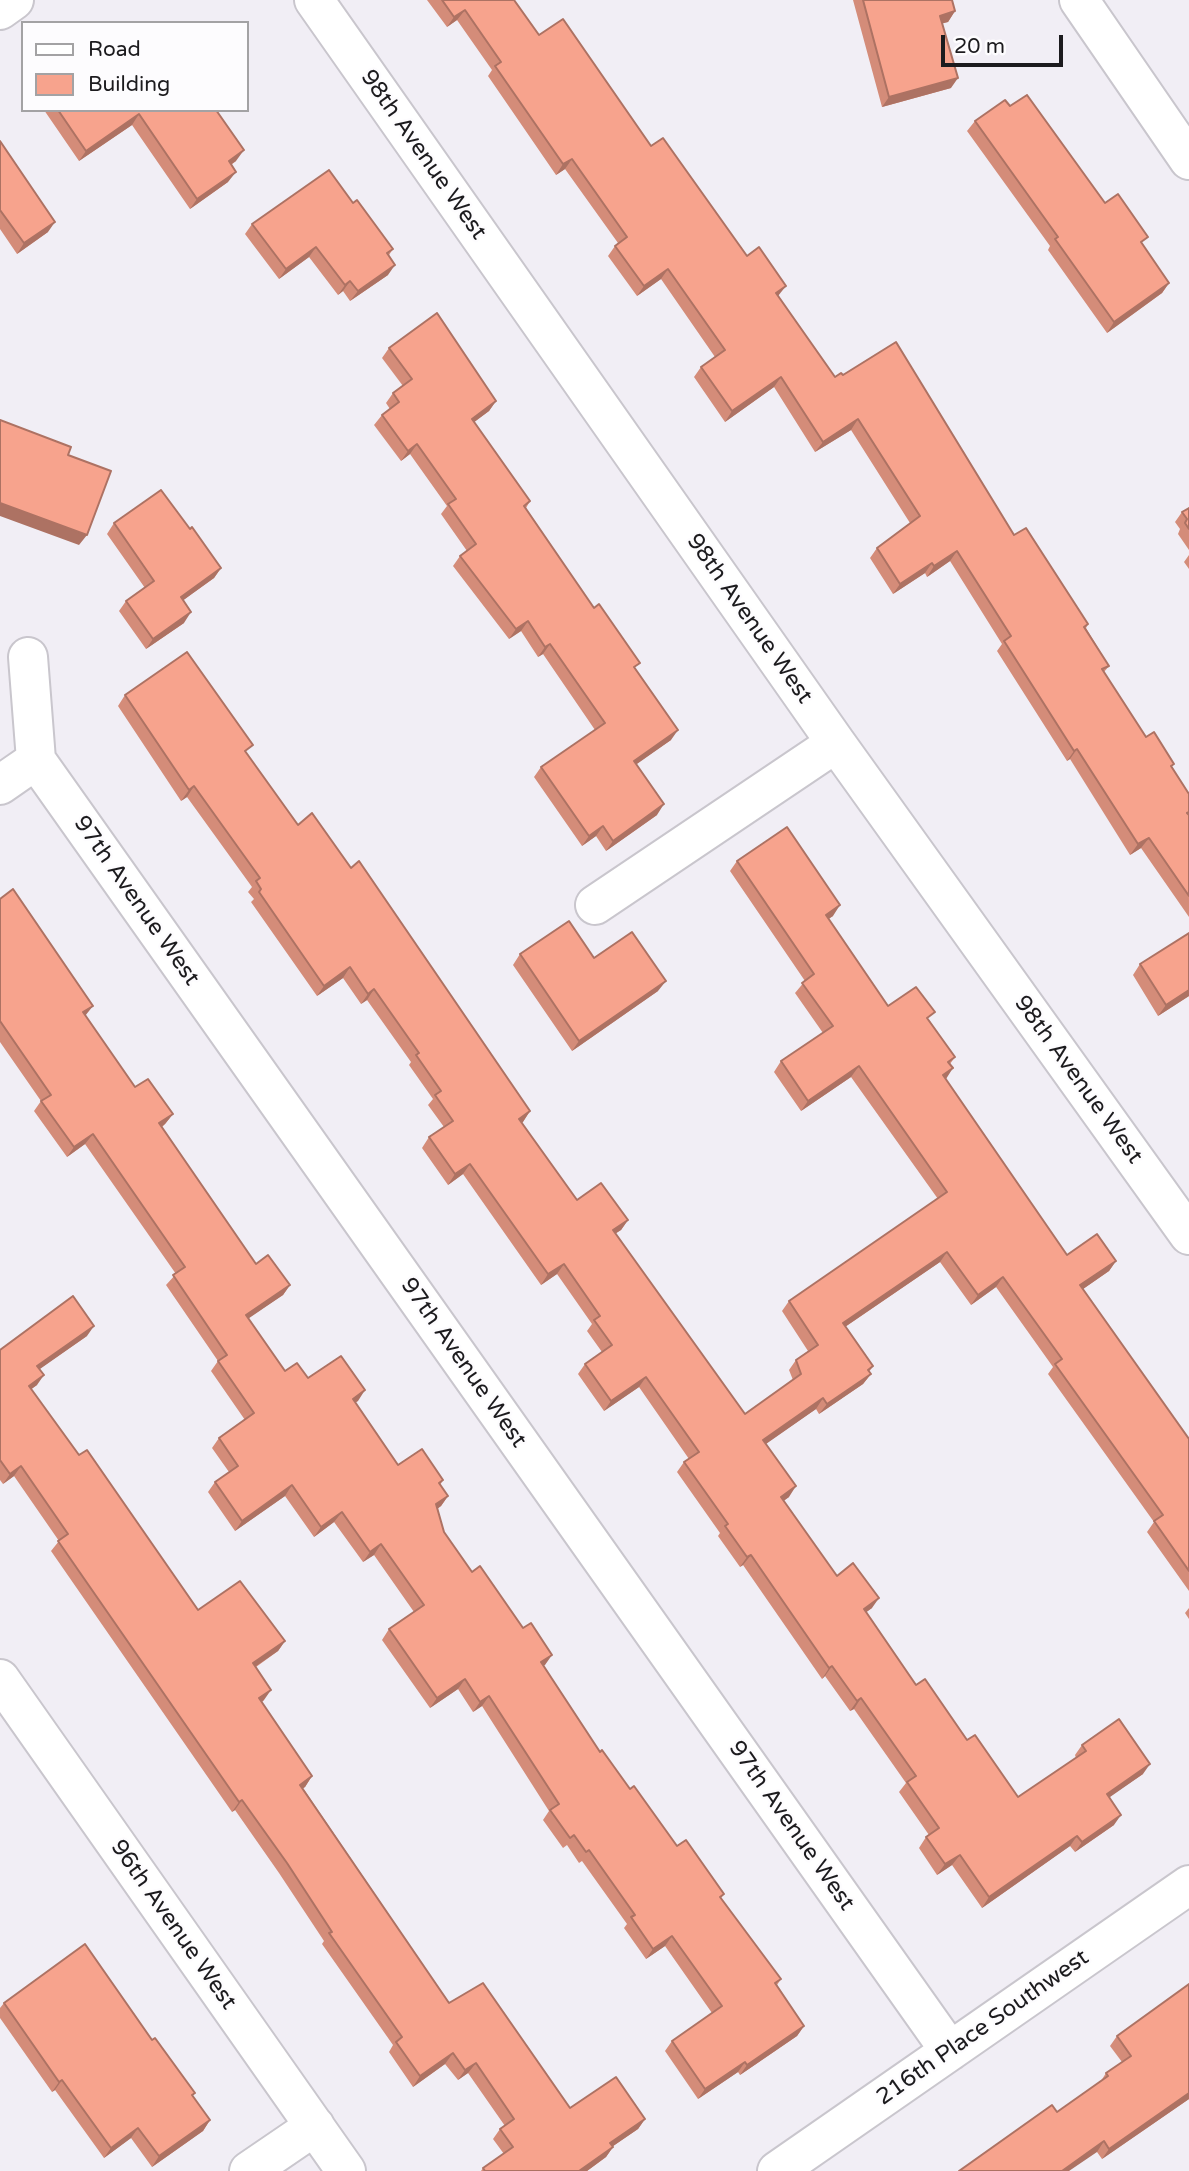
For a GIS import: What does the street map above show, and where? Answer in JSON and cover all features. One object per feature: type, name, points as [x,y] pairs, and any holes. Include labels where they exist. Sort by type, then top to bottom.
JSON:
[{"type":"street","points":[[0,10],[14,0]]},
{"type":"street","name":"98th Avenue West","points":[[314,0],[836,743],[1189,1235]]},
{"type":"street","points":[[1079,0],[1189,160]]},
{"type":"street","points":[[0,785],[36,760],[28,657]]},
{"type":"street","points":[[595,905],[836,743]]},
{"type":"street","name":"97th Avenue West","points":[[36,760],[950,2051]]},
{"type":"street","name":"96th Avenue West","points":[[0,1679],[346,2171]]},
{"type":"street","name":"216th Place Southwest","points":[[777,2171],[1189,1885]]},
{"type":"street","points":[[249,2171],[315,2126]]},
{"type":"building","points":[[442,0],[514,0],[539,35],[563,19],[651,146],[663,138],[747,256],[759,247],[786,286],[776,293],[835,377],[841,373],[843,375],[896,342],[1014,535],[1026,528],[1088,624],[1084,627],[1109,666],[1102,669],[1146,737],[1154,732],[1174,764],[1171,766],[1189,794],[1189,896],[1149,838],[1138,844],[1077,749],[1074,751],[1004,641],[1011,636],[957,551],[934,566],[932,563],[900,584],[877,548],[920,516],[858,419],[823,442],[781,377],[732,411],[701,367],[725,350],[668,269],[644,286],[615,246],[627,237],[572,159],[563,164],[495,66],[501,62],[465,10],[454,17]]},
{"type":"building","points":[[863,0],[952,0],[955,11],[940,16],[958,78],[889,97]]},
{"type":"building","points":[[1027,95],[1105,203],[1118,194],[1148,237],[1141,242],[1169,283],[1114,322],[1055,239],[1058,237],[975,121],[1005,100],[1010,106]]},
{"type":"building","points":[[59,112],[217,112],[244,150],[229,161],[236,172],[197,199],[139,114],[86,151]]},
{"type":"building","points":[[0,141],[55,222],[24,243],[0,210]]},
{"type":"building","points":[[329,170],[353,203],[357,200],[393,249],[387,253],[395,265],[358,291],[350,281],[345,285],[316,247],[286,269],[252,224]]},
{"type":"building","points":[[437,313],[496,401],[472,419],[530,501],[524,506],[594,608],[599,604],[640,663],[634,667],[678,730],[634,761],[664,804],[613,841],[603,826],[589,836],[541,767],[605,723],[550,644],[545,647],[528,621],[516,629],[460,556],[476,544],[448,504],[456,499],[417,444],[408,451],[382,415],[399,402],[393,393],[412,379],[389,348]]},
{"type":"building","points":[[0,420],[71,447],[68,455],[111,471],[87,535],[0,503]]},
{"type":"building","points":[[161,490],[221,568],[181,597],[191,612],[153,639],[126,601],[154,581],[114,523]]},
{"type":"building","points":[[1189,508],[1189,529],[1182,512]]},
{"type":"building","points":[[187,652],[253,745],[245,751],[298,825],[312,813],[351,868],[359,861],[530,1111],[519,1119],[577,1200],[601,1183],[628,1220],[613,1230],[745,1414],[801,1374],[796,1360],[818,1345],[789,1301],[947,1192],[859,1066],[808,1101],[781,1061],[833,1026],[802,983],[814,974],[737,861],[787,827],[840,905],[826,915],[888,1006],[916,987],[935,1012],[927,1018],[955,1057],[948,1062],[953,1068],[943,1075],[1067,1255],[1097,1234],[1116,1261],[1080,1285],[1189,1439],[1189,1571],[1154,1521],[1163,1515],[1055,1364],[1062,1359],[1003,1277],[978,1295],[947,1252],[843,1323],[873,1366],[868,1370],[871,1374],[827,1404],[823,1398],[763,1440],[796,1486],[781,1497],[837,1576],[853,1563],[879,1598],[864,1609],[916,1685],[925,1679],[967,1740],[975,1735],[1018,1797],[1086,1751],[1082,1745],[1119,1719],[1150,1764],[1107,1794],[1121,1815],[1082,1842],[1077,1836],[989,1897],[960,1855],[945,1864],[926,1837],[939,1828],[907,1782],[916,1776],[861,1698],[857,1701],[832,1666],[829,1668],[751,1555],[747,1557],[725,1526],[728,1524],[684,1462],[699,1452],[646,1377],[611,1401],[585,1364],[612,1345],[594,1320],[600,1316],[564,1264],[548,1274],[470,1164],[455,1174],[429,1137],[453,1121],[435,1095],[441,1091],[416,1055],[419,1053],[374,989],[368,994],[350,967],[324,986],[259,892],[261,889],[256,881],[260,878],[194,786],[189,790],[125,695]]},
{"type":"building","points":[[13,889],[93,1006],[83,1012],[135,1087],[148,1079],[173,1114],[159,1123],[256,1264],[268,1255],[290,1285],[246,1315],[285,1371],[297,1363],[308,1378],[341,1356],[365,1390],[353,1399],[398,1465],[422,1449],[443,1480],[439,1483],[448,1496],[436,1504],[444,1532],[472,1572],[480,1566],[523,1628],[531,1623],[552,1655],[541,1662],[600,1752],[602,1750],[630,1789],[634,1786],[677,1846],[686,1840],[724,1894],[720,1897],[781,1979],[775,1983],[804,2026],[747,2065],[745,2062],[705,2089],[672,2041],[722,2006],[672,1936],[653,1949],[631,1917],[635,1915],[589,1850],[586,1852],[574,1835],[570,1838],[550,1810],[559,1804],[489,1696],[480,1702],[465,1679],[437,1698],[389,1629],[424,1605],[381,1544],[370,1552],[342,1512],[321,1527],[292,1485],[242,1521],[215,1482],[238,1466],[219,1438],[254,1413],[218,1361],[227,1355],[173,1275],[185,1267],[93,1134],[74,1147],[41,1101],[51,1095],[0,1021],[0,899]]},
{"type":"building","points":[[569,921],[594,958],[632,932],[666,981],[579,1041],[520,954]]},
{"type":"building","points":[[1189,933],[1189,990],[1166,1005],[1140,964]]},
{"type":"building","points":[[73,1296],[94,1326],[37,1366],[44,1375],[29,1386],[79,1455],[87,1450],[198,1610],[240,1581],[285,1641],[253,1663],[271,1690],[259,1698],[312,1776],[300,1785],[449,2003],[483,1983],[570,2108],[616,2077],[645,2119],[610,2143],[613,2147],[579,2171],[485,2171],[483,2168],[513,2147],[500,2129],[514,2119],[476,2063],[465,2070],[453,2053],[420,2076],[396,2042],[402,2037],[329,1933],[332,1932],[287,1863],[242,1800],[239,1802],[58,1541],[68,1534],[21,1466],[10,1474],[0,1460],[0,1350]]},
{"type":"building","points":[[85,1944],[152,2040],[155,2038],[195,2093],[192,2095],[210,2120],[159,2156],[138,2128],[111,2148],[62,2080],[59,2082],[4,2003]]},
{"type":"building","points":[[1189,1984],[1189,2093],[1109,2149],[1104,2141],[1062,2171],[959,2171],[1052,2105],[1057,2112],[1108,2076],[1106,2073],[1131,2056],[1117,2036]]}]
